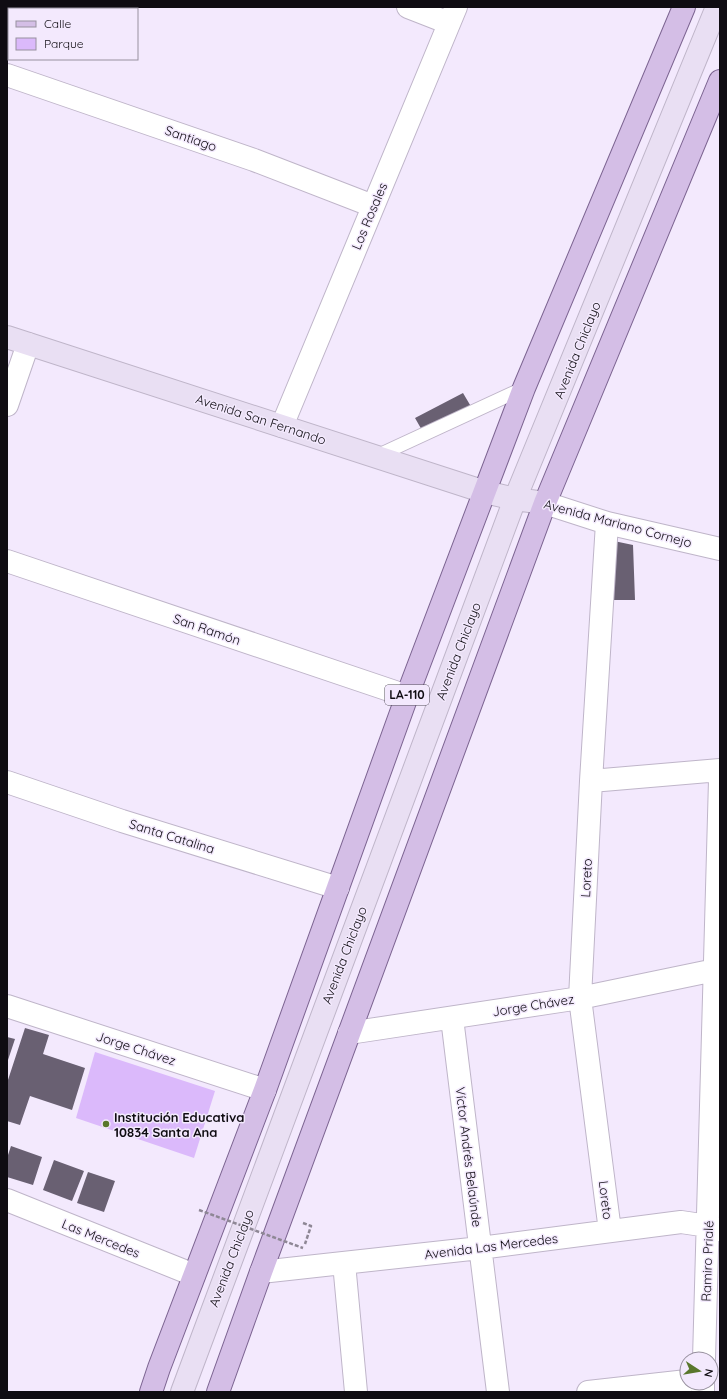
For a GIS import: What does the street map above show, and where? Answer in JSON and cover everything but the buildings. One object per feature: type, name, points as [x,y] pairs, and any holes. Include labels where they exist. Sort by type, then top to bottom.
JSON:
[{"type":"main road","name":"LA-110","points":[[151,1392],[265,1090],[407,696],[524,388],[684,7]]},
{"type":"main road","points":[[218,1392],[545,503],[720,81]]},
{"type":"street","points":[[408,7],[453,15]]},
{"type":"street","name":"Avenida Chiclayo","points":[[182,1392],[515,499],[718,7]]},
{"type":"street","name":"Los Rosales","points":[[282,426],[453,15]]},
{"type":"street","name":"Santiago","points":[[7,76],[254,160],[373,206]]},
{"type":"street","name":"Avenida San Fernando","points":[[7,337],[378,456],[485,492],[515,499]]},
{"type":"street","points":[[7,405],[28,344]]},
{"type":"street","name":"Avenida Mariano Cornejo","points":[[515,499],[545,503],[607,523],[720,549]]},
{"type":"street","name":"Loreto","points":[[607,523],[591,781],[580,998],[610,1231]]},
{"type":"street","name":"San Ramón","points":[[7,561],[407,696]]},
{"type":"street","points":[[591,781],[720,770]]},
{"type":"street","name":"Ramiro Prialé","points":[[705,1351],[714,1228],[715,970],[720,780]]},
{"type":"street","name":"Santa Catalina","points":[[7,782],[338,888]]},
{"type":"street","name":"Jorge Chávez","points":[[349,1033],[580,998],[715,970]]},
{"type":"street","name":"Jorge Chávez","points":[[7,1006],[265,1090]]},
{"type":"street","name":"Víctor Andrés Belaúnde","points":[[452,1018],[498,1392]]},
{"type":"street","name":"Las Mercedes","points":[[7,1200],[194,1275]]},
{"type":"street","name":"Avenida Las Mercedes","points":[[261,1272],[480,1248],[681,1222],[714,1228]]},
{"type":"street","points":[[344,1263],[356,1392]]},
{"type":"street","points":[[588,1392],[679,1382]]},
{"type":"lane","points":[[378,456],[524,388]]},
{"type":"path","points":[[199,1210],[303,1248],[311,1226]]},
{"type":"green space","points":[[95,1052],[215,1091],[194,1158],[76,1118]]},
{"type":"place","name":"Institución Educativa 10834 Santa Ana","points":[[106,1124]]}]
